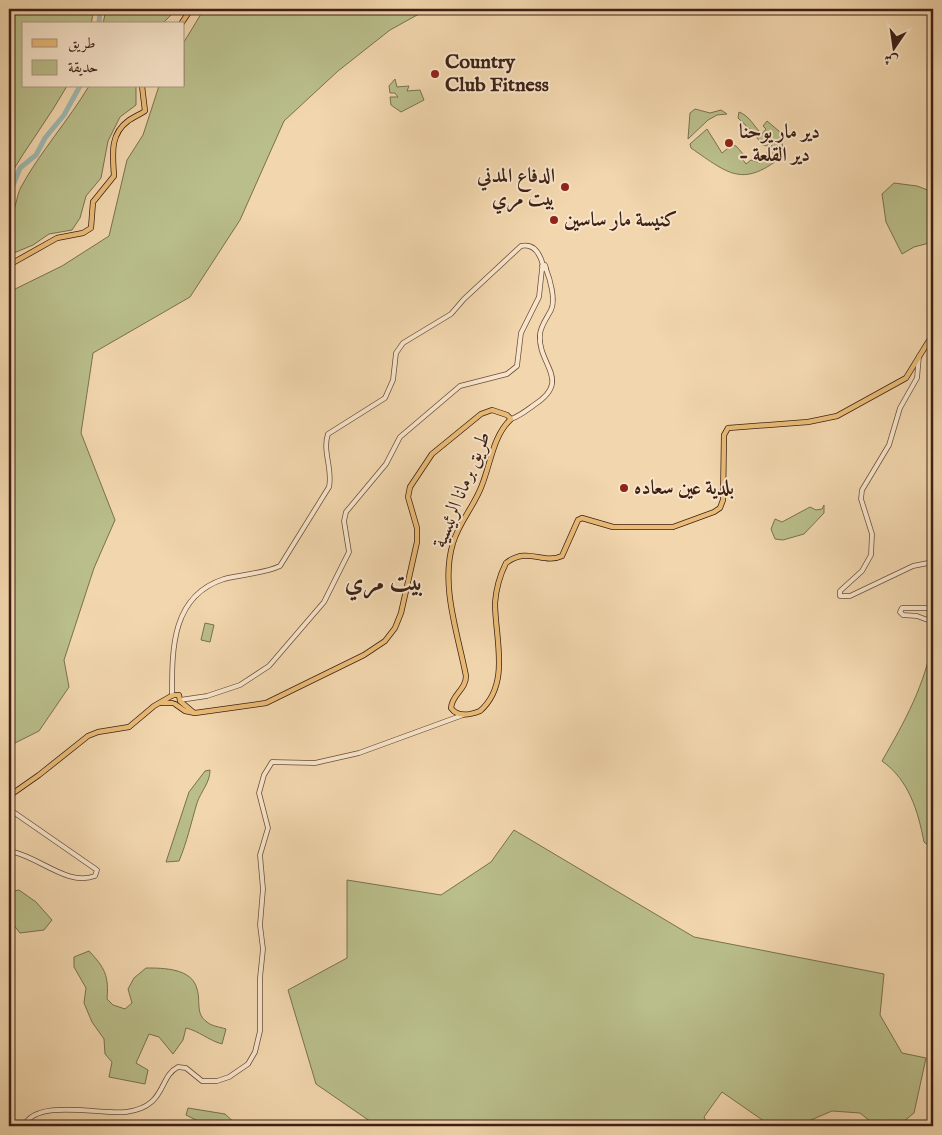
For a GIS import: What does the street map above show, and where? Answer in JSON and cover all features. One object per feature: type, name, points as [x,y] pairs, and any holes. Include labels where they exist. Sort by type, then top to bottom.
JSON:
[{"type":"main road","points":[[182,22],[191,9]]},
{"type":"main road","points":[[9,266],[57,238],[83,233],[91,228],[93,202],[114,176],[112,156],[117,134],[126,122],[145,110],[142,88]]},
{"type":"main road","points":[[463,715],[472,714],[484,707],[497,677],[499,654],[495,601],[506,562],[523,555],[554,559],[562,556],[578,520],[582,518],[613,527],[667,528],[682,526],[714,512],[720,508],[723,500],[724,435],[728,428],[830,418],[905,379],[933,334]]},
{"type":"main road","name":"طريق برمانا الرئيسية","points":[[9,796],[88,736],[98,732],[129,727],[151,708],[160,703],[176,699],[185,711],[195,713],[259,705],[276,700],[372,650],[385,641],[392,633],[401,613],[417,542],[417,528],[408,497],[410,487],[432,454],[481,414],[490,410],[502,413],[510,420],[495,444],[481,490],[456,534],[449,560],[450,594],[466,680],[462,690],[452,701],[451,708],[463,715]]},
{"type":"street","points":[[510,420],[541,401],[548,394],[553,383],[552,373],[540,342],[540,331],[553,305],[544,267],[532,246],[522,246],[464,299],[451,314],[403,344],[396,353],[393,380],[387,396],[377,405],[328,434],[326,443],[331,478],[330,487],[280,566],[215,583],[201,592],[185,608],[179,619],[175,637],[172,685],[176,699],[194,698],[238,686],[256,675],[269,666],[320,607],[348,552],[344,521],[347,510],[386,464],[404,433],[460,386],[507,374],[515,368],[518,363],[521,334],[539,297],[544,267]]},
{"type":"street","points":[[919,355],[920,367],[918,378],[900,408],[886,452],[864,483],[861,493],[872,534],[872,554],[862,571],[841,589],[839,594],[843,597],[850,596],[913,566],[933,562]]},
{"type":"street","points":[[933,608],[908,607],[902,608],[900,612],[903,615],[917,616],[933,622]]},
{"type":"street","points":[[24,1126],[32,1116],[43,1112],[69,1110],[118,1113],[141,1108],[153,1102],[174,1070],[178,1067],[186,1068],[196,1078],[210,1082],[229,1077],[249,1063],[256,1052],[260,1026],[260,978],[263,949],[259,914],[263,890],[260,855],[268,828],[259,797],[268,766],[272,762],[318,762],[359,753],[463,715]]},
{"type":"street","points":[[9,809],[97,870],[95,876],[91,878],[74,877],[27,856],[9,851]]},
{"type":"green space","points":[[9,9],[94,9],[91,22],[22,22],[22,88],[66,88],[9,177]]},
{"type":"green space","points":[[106,9],[177,9],[164,22],[103,22]]},
{"type":"green space","points":[[204,9],[428,9],[390,30],[338,71],[284,121],[240,220],[190,297],[93,353],[81,433],[115,520],[94,568],[64,660],[69,687],[39,731],[9,746],[9,292],[62,266],[109,236],[127,160],[143,135],[158,88],[185,88],[185,40]]},
{"type":"green space","points":[[395,79],[397,87],[409,86],[407,91],[420,90],[424,100],[401,112],[391,105],[390,97],[398,97],[395,93],[390,93],[389,86]]},
{"type":"green space","points":[[88,88],[136,88],[136,105],[120,117],[108,141],[101,178],[86,196],[80,218],[72,230],[49,234],[33,245],[9,255],[9,216],[14,210],[19,191],[37,161]]},
{"type":"green space","points":[[695,109],[710,113],[721,110],[727,114],[717,115],[708,120],[688,139],[690,113]]},
{"type":"green space","points":[[739,112],[749,119],[762,134],[766,129],[763,126],[767,121],[780,132],[784,155],[758,172],[737,174],[727,171],[691,148],[690,144],[707,129],[722,153],[732,145],[736,146],[744,155],[741,157],[746,164],[751,160],[760,163],[774,142],[771,141],[767,146],[762,145],[754,133],[738,118]]},
{"type":"green space","points":[[894,183],[917,186],[933,192],[933,242],[914,247],[902,254],[886,222],[882,194]]},
{"type":"green space","points":[[824,505],[824,513],[804,534],[783,540],[775,539],[771,529],[775,519],[782,522],[810,507],[816,510],[822,509]]},
{"type":"green space","points":[[205,623],[214,625],[210,642],[201,640]]},
{"type":"green space","points":[[933,639],[933,849],[924,842],[919,819],[906,787],[899,777],[882,761],[913,702],[925,672]]},
{"type":"green space","points":[[210,770],[207,783],[197,803],[179,861],[166,862],[189,792],[205,771]]},
{"type":"green space","points":[[514,830],[694,937],[884,974],[880,1015],[902,1053],[926,1058],[914,1113],[898,1126],[876,1126],[860,1113],[832,1111],[797,1126],[771,1126],[722,1092],[704,1117],[708,1126],[377,1126],[316,1084],[288,990],[347,958],[347,880],[441,895],[491,862]]},
{"type":"green space","points":[[19,890],[36,902],[52,920],[44,930],[20,933],[9,919],[9,892]]},
{"type":"green space","points":[[89,951],[99,962],[105,973],[107,999],[113,1005],[125,1009],[132,1003],[128,989],[134,978],[146,968],[168,969],[183,973],[189,977],[197,989],[203,1019],[226,1029],[222,1044],[186,1028],[183,1040],[173,1054],[159,1037],[149,1034],[136,1063],[148,1070],[145,1084],[109,1077],[112,1062],[105,1054],[104,1039],[92,1022],[84,1003],[86,988],[74,967],[74,957]]},
{"type":"green space","points":[[188,1108],[225,1114],[238,1126],[218,1126],[198,1121],[186,1115]]},
{"type":"waterway","points":[[99,22],[100,9]]},
{"type":"waterway","points":[[9,195],[20,168],[36,155],[45,138],[64,115],[79,88]]},
{"type":"place","name":"Country Club Fitness","points":[[435,74]]},
{"type":"place","name":"دير مار يوحنا - دير القلعة","points":[[729,143]]},
{"type":"place","name":"الدفاع المدني بيت مري","points":[[565,187]]},
{"type":"place","name":"كنيسة مار ساسين","points":[[554,220]]},
{"type":"place","name":"بلدية عين سعاده","points":[[624,488]]},
{"type":"district","name":"بيت مري","points":[[384,583]]}]
